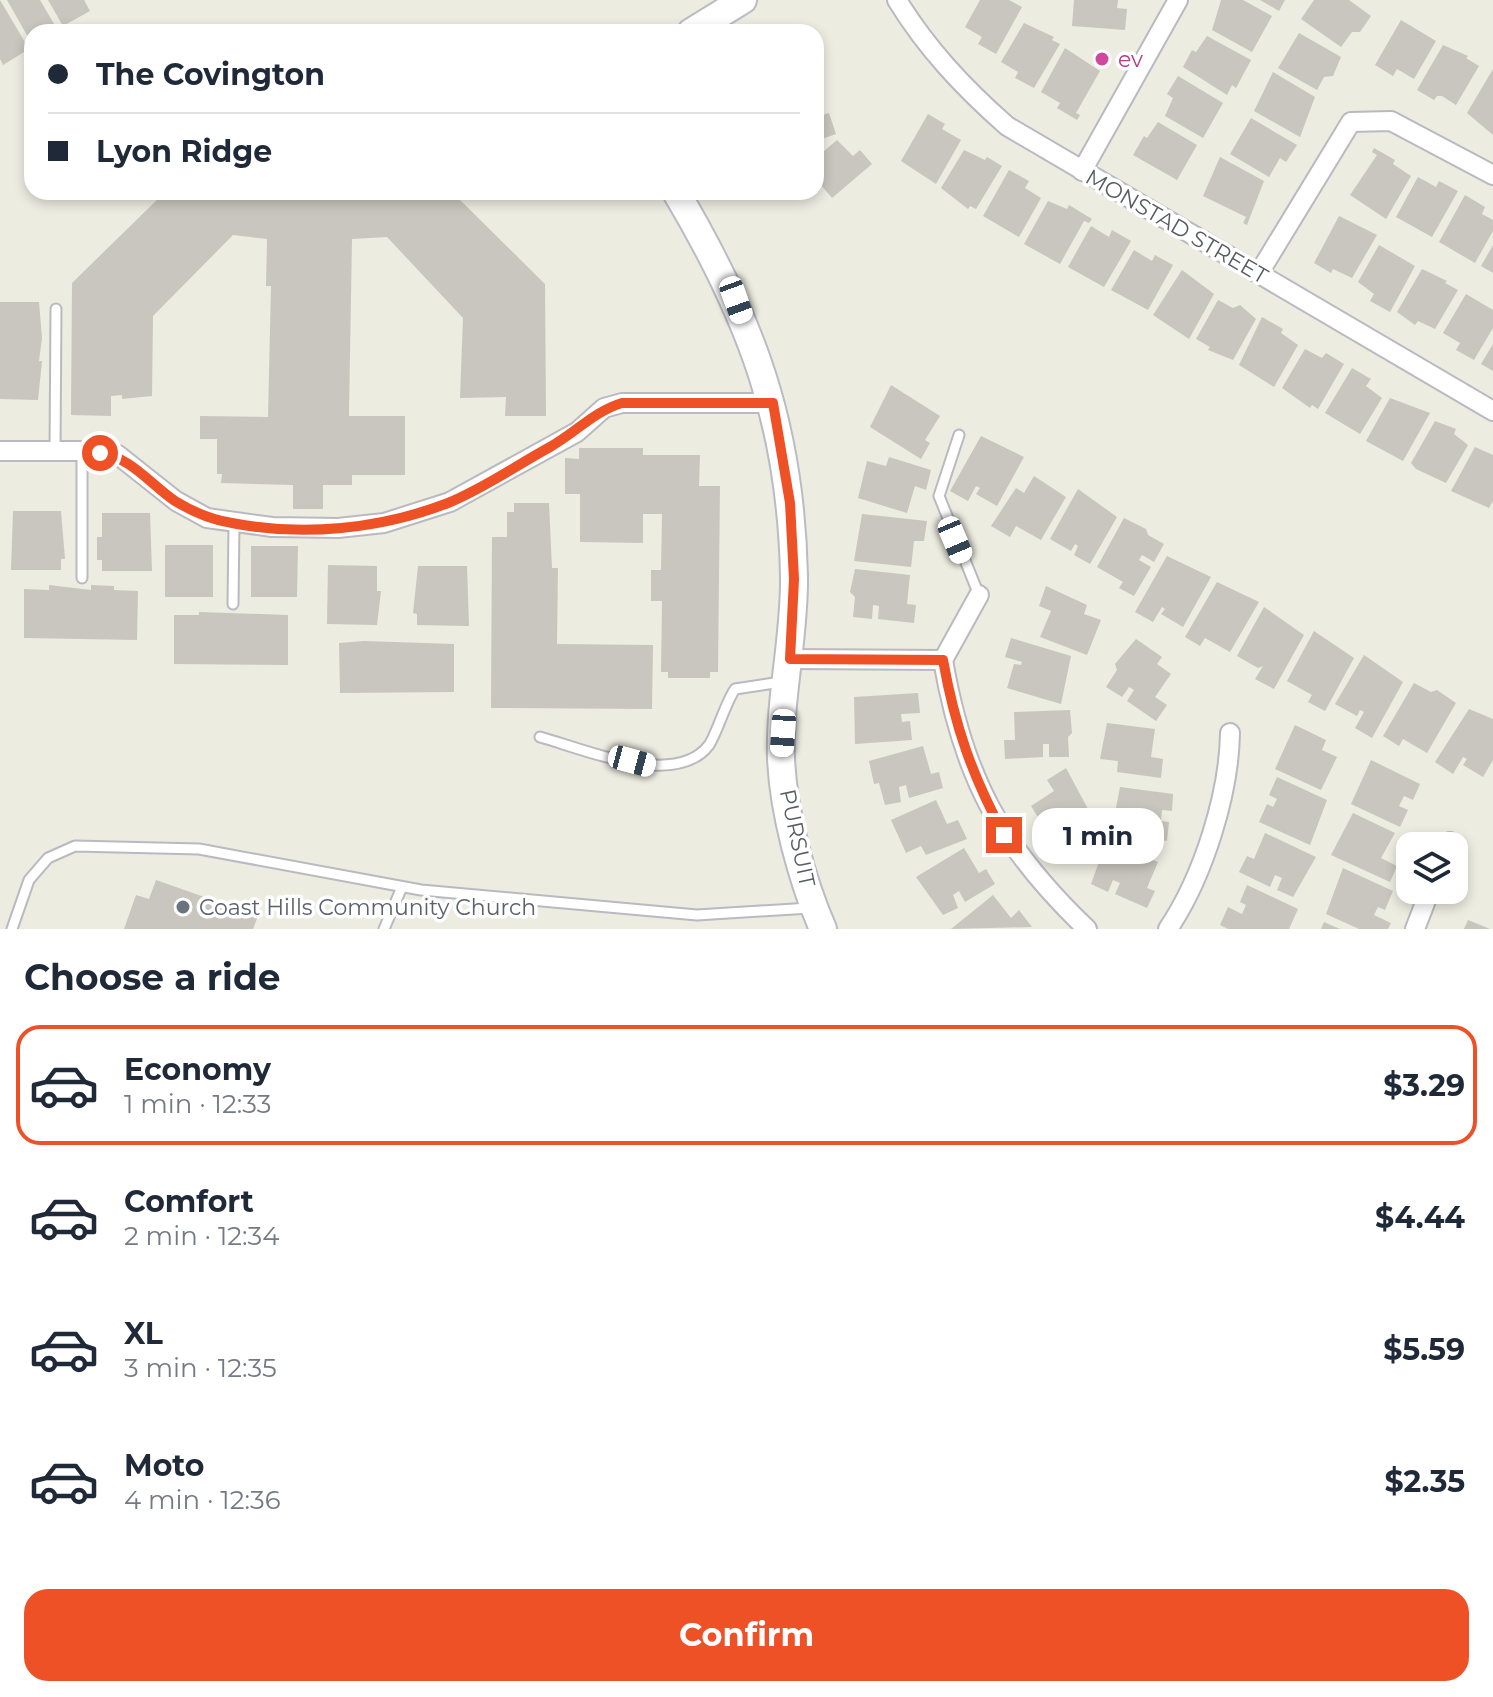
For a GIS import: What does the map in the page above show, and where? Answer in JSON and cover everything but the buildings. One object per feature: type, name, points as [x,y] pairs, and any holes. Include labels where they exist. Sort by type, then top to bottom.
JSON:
[{"type":"street","points":[[704,24],[743,0]]},
{"type":"street","name":"MONSTAD STREET","points":[[897,0],[959,83],[1007,126],[1493,411]]},
{"type":"street","points":[[1082,171],[1178,0]]},
{"type":"street","points":[[1259,273],[1351,122],[1391,121],[1493,175]]},
{"type":"street","name":"PURSUIT","points":[[680,200],[736,300],[773,403],[790,503],[794,579],[781,759],[796,845],[818,918]]},
{"type":"street","points":[[0,451],[82,451],[118,455],[176,501],[207,518],[234,524],[338,528],[384,523],[450,502],[577,432],[604,408],[622,403],[773,403]]},
{"type":"street","points":[[979,595],[943,660],[954,722],[973,777],[1004,835],[1087,929]]},
{"type":"street","points":[[789,670],[943,660]]},
{"type":"street","points":[[1168,929],[1181,910],[1199,867],[1229,773],[1230,733]]},
{"type":"street","points":[[1415,929],[1425,904]]},
{"type":"lane","points":[[55,451],[56,309]]},
{"type":"lane","points":[[959,435],[939,496],[979,595]]},
{"type":"lane","points":[[82,451],[82,578]]},
{"type":"lane","points":[[233,604],[234,524]]},
{"type":"lane","points":[[540,737],[652,767],[681,765],[708,745],[735,689],[789,670]]},
{"type":"lane","points":[[12,929],[29,880],[48,858],[75,846],[199,849],[402,887],[697,915],[818,918]]},
{"type":"lane","points":[[384,929],[402,887]]},
{"type":"place","name":"ev","points":[[1102,59]]},
{"type":"place","name":"Coast Hills Community Church","points":[[183,907]]},
{"type":"route","points":[[100,453],[118,455],[176,501],[207,518],[272,527],[338,528],[384,523],[450,502],[577,432],[604,408],[622,403],[773,403],[790,503],[794,579],[790,659],[943,660],[954,722],[973,777],[1004,835]]}]
